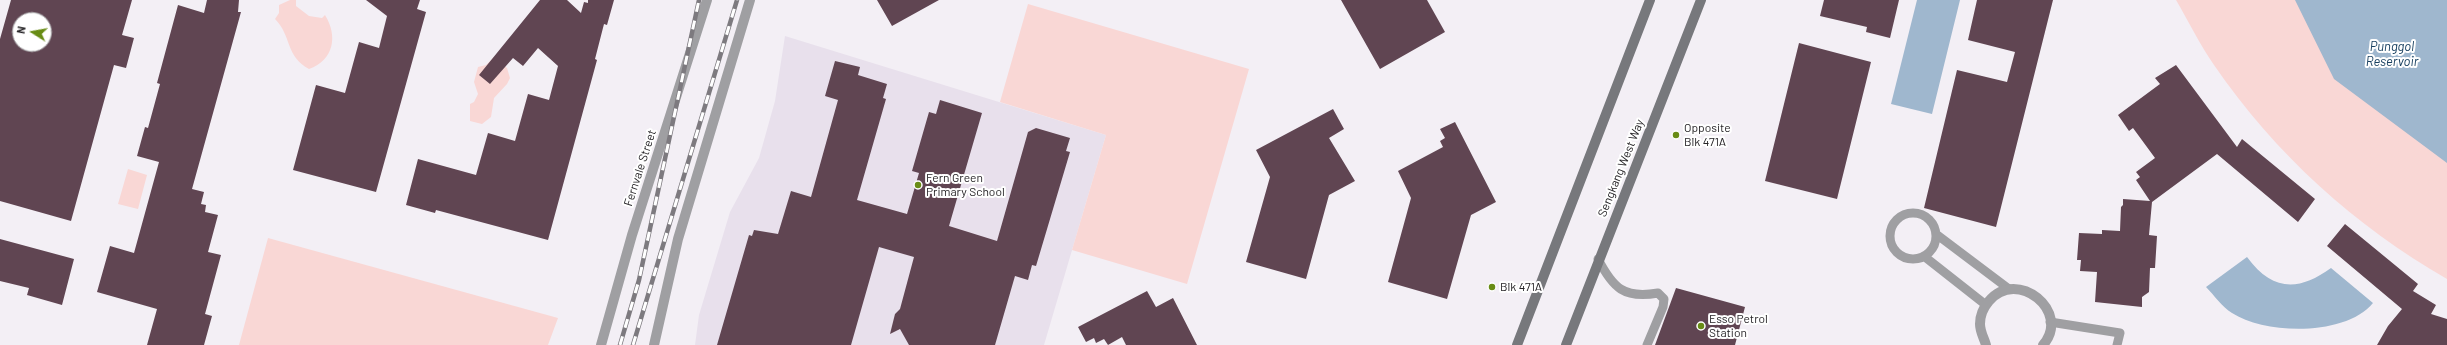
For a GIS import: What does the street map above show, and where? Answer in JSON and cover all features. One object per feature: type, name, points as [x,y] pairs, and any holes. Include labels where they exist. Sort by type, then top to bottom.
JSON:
[{"type":"main road","points":[[1517,345],[1650,0]]},
{"type":"main road","name":"Sengkang West Way","points":[[1566,345],[1598,259],[1701,0]]},
{"type":"street","name":"Fernvale Street","points":[[602,345],[632,235],[707,0]]},
{"type":"street","points":[[654,345],[678,239],[750,0]]},
{"type":"street","points":[[1986,345],[1980,324],[1981,314],[1986,305],[1996,295],[2010,289],[2021,289],[2032,292],[2041,300],[2047,309],[2050,322],[2049,332],[2043,345]]},
{"type":"lane","points":[[1907,214],[1920,214],[1931,221],[1936,234],[1934,247],[1925,257],[1912,260],[1899,256],[1891,246],[1890,232],[1895,220],[1907,214]]},
{"type":"lane","points":[[1936,234],[2010,289]]},
{"type":"lane","points":[[1925,257],[1986,305]]},
{"type":"lane","points":[[1598,259],[1609,281],[1624,293],[1648,295],[1658,293],[1664,299],[1663,307],[1647,345]]},
{"type":"lane","points":[[2050,322],[2120,333],[2117,345]]},
{"type":"shaded area","points":[[290,0],[296,0],[296,6],[309,16],[322,18],[325,15],[332,31],[331,46],[324,60],[309,69],[301,64],[296,58],[284,32],[275,19],[279,13],[279,5]]},
{"type":"shaded area","points":[[2176,0],[2447,0],[2447,279],[2380,236],[2319,186],[2290,158],[2263,129],[2214,65]]},
{"type":"shaded area","points":[[1028,4],[1249,69],[1187,284],[1072,250],[1106,135],[1000,102]]},
{"type":"shaded area","name":"Fern Green Primary School","points":[[785,36],[1106,135],[1044,345],[695,345],[699,315],[730,212],[759,158],[775,101]]},
{"type":"shaded area","points":[[494,57],[507,68],[510,78],[507,84],[494,98],[491,117],[482,124],[470,121],[470,104],[474,102],[478,94],[474,82],[478,67],[486,65]]},
{"type":"shaded area","points":[[128,169],[147,175],[138,209],[118,204]]},
{"type":"shaded area","points":[[268,238],[558,318],[548,345],[239,345]]},
{"type":"water","points":[[1917,0],[1960,0],[1932,114],[1891,104]]},
{"type":"water","name":"Punggol Reservoir","points":[[2295,0],[2447,0],[2447,163],[2334,79]]},
{"type":"water","points":[[2247,257],[2256,268],[2266,276],[2276,282],[2286,284],[2297,284],[2307,281],[2319,276],[2331,268],[2373,303],[2361,314],[2344,322],[2305,329],[2284,328],[2247,320],[2228,310],[2206,287]]},
{"type":"building","points":[[11,0],[132,0],[122,35],[134,38],[126,68],[114,65],[71,221],[0,201],[0,39]]},
{"type":"building","points":[[207,0],[239,0],[238,12],[241,12],[192,189],[204,192],[201,204],[206,205],[205,212],[218,215],[208,252],[221,255],[205,314],[212,316],[204,345],[147,345],[157,309],[97,292],[110,246],[134,253],[159,162],[137,156],[145,127],[148,128],[160,84],[157,83],[178,5],[204,13]]},
{"type":"building","points":[[366,0],[420,0],[417,9],[426,12],[376,192],[293,170],[316,85],[345,93],[359,42],[379,48],[387,16]]},
{"type":"building","points":[[540,0],[567,0],[581,13],[584,2],[588,3],[588,0],[614,0],[607,25],[604,24],[595,59],[597,60],[548,240],[436,210],[435,213],[406,205],[418,159],[476,175],[488,133],[515,141],[528,94],[549,100],[558,66],[538,48],[523,66],[513,58],[490,84],[479,75]]},
{"type":"building","points":[[877,0],[939,0],[892,26]]},
{"type":"building","points":[[1341,0],[1427,0],[1445,32],[1380,69]]},
{"type":"building","points":[[1824,0],[1899,0],[1890,38],[1866,32],[1867,27],[1820,16]]},
{"type":"building","points":[[1977,0],[2053,0],[1996,227],[1924,208],[1957,70],[2007,82],[2015,52],[1968,40]]},
{"type":"building","points":[[1799,43],[1871,62],[1837,199],[1765,181]]},
{"type":"building","points":[[835,61],[860,67],[858,75],[887,84],[883,98],[886,99],[857,200],[907,214],[919,173],[912,171],[929,112],[936,114],[940,100],[982,113],[949,226],[997,241],[1028,132],[1036,128],[1070,138],[1066,151],[1070,152],[1036,266],[1032,265],[1028,280],[1015,276],[995,345],[909,345],[900,329],[890,334],[895,314],[900,309],[914,257],[879,247],[851,345],[717,345],[749,235],[752,236],[754,230],[778,234],[791,191],[811,197],[838,100],[825,96]]},
{"type":"building","points":[[2176,65],[2237,147],[2242,139],[2315,199],[2298,222],[2217,154],[2152,202],[2149,235],[2157,236],[2155,268],[2150,268],[2149,292],[2142,297],[2142,307],[2095,302],[2097,272],[2080,271],[2081,260],[2077,260],[2079,233],[2102,234],[2102,230],[2120,231],[2121,207],[2123,205],[2123,199],[2150,201],[2136,180],[2140,177],[2136,172],[2155,158],[2133,128],[2129,131],[2118,115],[2160,84],[2155,78]]},
{"type":"building","points":[[1333,109],[1344,129],[1329,138],[1355,181],[1329,195],[1306,279],[1246,262],[1270,177],[1256,150]]},
{"type":"building","points":[[1455,122],[1496,202],[1471,215],[1447,299],[1388,282],[1411,198],[1398,171],[1443,147],[1440,141],[1445,138],[1440,129]]},
{"type":"building","points":[[2345,224],[2418,284],[2413,291],[2436,305],[2431,314],[2447,319],[2447,345],[2377,345],[2388,326],[2402,309],[2327,246]]},
{"type":"building","points":[[0,239],[74,259],[62,305],[27,295],[29,288],[0,281]]},
{"type":"building","name":"Esso Petrol Station","points":[[1676,288],[1745,307],[1735,345],[1655,345]]},
{"type":"building","points":[[1147,291],[1156,307],[1173,298],[1197,345],[1126,345],[1122,337],[1108,345],[1104,339],[1096,343],[1094,338],[1086,342],[1078,327]]},
{"type":"railway","points":[[620,345],[639,280],[699,0]]},
{"type":"railway","points":[[633,345],[737,0]]},
{"type":"place","name":"Opposite Blk 471A","points":[[1676,135]]},
{"type":"place","name":"Fern Green Primary School","points":[[918,185]]},
{"type":"place","name":"Blk 471A","points":[[1492,287]]},
{"type":"place","name":"Esso Petrol Station","points":[[1701,326]]}]
